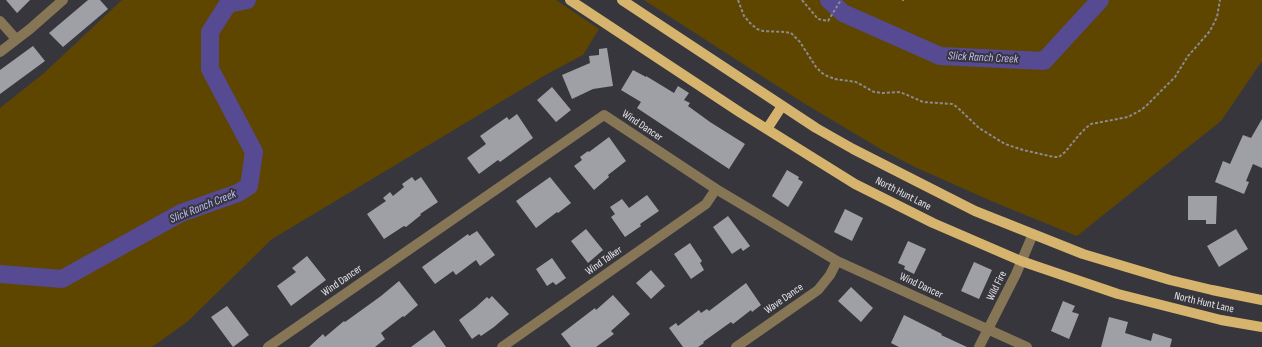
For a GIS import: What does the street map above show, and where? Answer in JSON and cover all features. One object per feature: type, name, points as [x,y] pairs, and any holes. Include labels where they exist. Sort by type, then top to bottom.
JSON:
[{"type":"main road","name":"North Hunt Lane","points":[[570,0],[767,129],[855,184],[933,223],[1022,261],[1125,295],[1220,320],[1262,327]]},
{"type":"main road","name":"North Hunt Lane","points":[[622,0],[782,106],[846,146],[975,211],[1083,254],[1170,280],[1262,300]]},
{"type":"main road","points":[[767,129],[782,106]]},
{"type":"street","points":[[0,52],[30,29],[63,0]]},
{"type":"street","points":[[0,21],[16,39]]},
{"type":"street","name":"Wind Dancer","points":[[268,347],[604,115],[716,189],[837,261],[1027,347]]},
{"type":"street","name":"Wind Talker","points":[[502,347],[706,204],[716,189]]},
{"type":"street","name":"Wild Fire","points":[[979,347],[1022,261],[1033,234]]},
{"type":"street","name":"Wave Dance","points":[[736,347],[818,290],[830,275],[837,261]]},
{"type":"path","points":[[738,0],[744,16],[757,29],[763,31],[791,33],[800,42],[816,67],[827,76],[835,79],[856,82],[874,92],[899,92],[923,102],[952,104],[979,128],[1005,144],[1054,157],[1065,152],[1087,126],[1128,117],[1147,105],[1175,77],[1188,56],[1210,31],[1217,17],[1220,0]]},
{"type":"path","points":[[802,0],[818,19],[828,21],[841,1]]},
{"type":"shaded area","points":[[122,0],[556,0],[599,29],[583,55],[547,74],[272,239],[187,322],[152,347],[0,347],[0,108],[43,74]]},
{"type":"shaded area","points":[[644,0],[1262,0],[1262,61],[1221,121],[1077,236],[996,203],[917,168],[884,151],[802,102]]},
{"type":"building","points":[[6,0],[30,0],[17,13]]},
{"type":"building","points":[[88,0],[100,0],[108,9],[63,47],[49,33]]},
{"type":"building","points":[[33,46],[45,61],[0,94],[0,70]]},
{"type":"building","points":[[607,48],[613,86],[593,89],[572,99],[562,75],[590,63],[589,56],[599,55],[599,49]]},
{"type":"building","points":[[633,70],[674,93],[678,86],[689,93],[684,100],[690,103],[688,106],[745,144],[729,169],[637,108],[641,102],[621,90]]},
{"type":"building","points":[[552,87],[571,110],[556,122],[537,100]]},
{"type":"building","points":[[517,114],[533,138],[500,162],[498,160],[479,174],[467,158],[486,144],[480,136],[507,117],[509,120]]},
{"type":"building","points":[[1262,119],[1262,168],[1253,164],[1246,181],[1249,182],[1244,194],[1215,182],[1223,161],[1230,164],[1243,135],[1251,138]]},
{"type":"building","points":[[609,137],[626,161],[608,175],[609,177],[594,190],[574,166],[582,160],[580,157]]},
{"type":"building","points":[[787,170],[799,177],[798,179],[803,182],[788,207],[772,196]]},
{"type":"building","points":[[412,177],[415,181],[421,177],[438,202],[420,214],[421,215],[406,227],[404,226],[384,239],[367,214],[386,201],[383,198],[390,192],[393,196],[404,187],[402,184]]},
{"type":"building","points":[[550,177],[571,203],[536,228],[516,201]]},
{"type":"building","points":[[647,195],[659,211],[640,224],[641,226],[625,237],[611,217],[615,214],[610,207],[622,199],[629,208]]},
{"type":"building","points":[[1188,196],[1217,196],[1216,224],[1206,224],[1206,220],[1188,220]]},
{"type":"building","points":[[845,209],[863,218],[852,241],[834,232]]},
{"type":"building","points":[[728,216],[750,246],[743,251],[741,248],[732,254],[713,227]]},
{"type":"building","points":[[586,229],[603,250],[588,263],[571,241]]},
{"type":"building","points":[[1236,229],[1248,249],[1219,267],[1207,246]]},
{"type":"building","points":[[477,231],[495,255],[480,266],[476,260],[456,275],[453,271],[435,284],[422,267],[468,234],[469,236]]},
{"type":"building","points":[[908,241],[926,249],[914,274],[904,269],[905,266],[898,263]]},
{"type":"building","points":[[690,243],[702,261],[700,263],[704,270],[691,279],[674,254]]},
{"type":"building","points":[[307,256],[326,280],[291,306],[277,286],[296,272],[292,268]]},
{"type":"building","points":[[552,258],[566,278],[556,285],[553,282],[547,286],[536,269]]},
{"type":"building","points":[[974,262],[992,270],[979,299],[961,291]]},
{"type":"building","points":[[651,270],[665,286],[651,299],[636,283]]},
{"type":"building","points":[[399,281],[418,305],[381,333],[385,339],[375,347],[309,347],[323,334],[325,337],[344,321],[345,322],[381,296]]},
{"type":"building","points":[[746,283],[761,305],[752,312],[751,310],[733,324],[731,322],[698,347],[683,347],[669,328],[676,323],[678,326],[699,310],[701,313],[707,309],[709,311]]},
{"type":"building","points":[[851,287],[873,308],[861,322],[838,301]]},
{"type":"building","points":[[613,295],[630,314],[611,331],[614,334],[596,347],[571,347],[561,334],[595,308],[596,310]]},
{"type":"building","points":[[492,296],[509,314],[481,336],[479,334],[472,339],[459,320],[487,297],[489,299]]},
{"type":"building","points":[[1063,301],[1075,306],[1072,312],[1079,314],[1069,339],[1051,331]]},
{"type":"building","points":[[227,306],[249,335],[233,347],[211,317]]},
{"type":"building","points":[[904,315],[967,347],[899,347],[891,343]]},
{"type":"building","points":[[1109,317],[1128,322],[1125,333],[1151,341],[1153,333],[1172,339],[1170,347],[1101,347]]},
{"type":"building","points":[[434,330],[446,347],[411,347]]},
{"type":"waterway","name":"Slick Ranch Creek","points":[[0,274],[62,279],[181,213],[238,193],[249,186],[254,152],[210,69],[210,32],[228,4],[247,0]]},
{"type":"waterway","name":"Slick Ranch Creek","points":[[829,0],[843,13],[940,56],[1044,61],[1100,0]]}]
